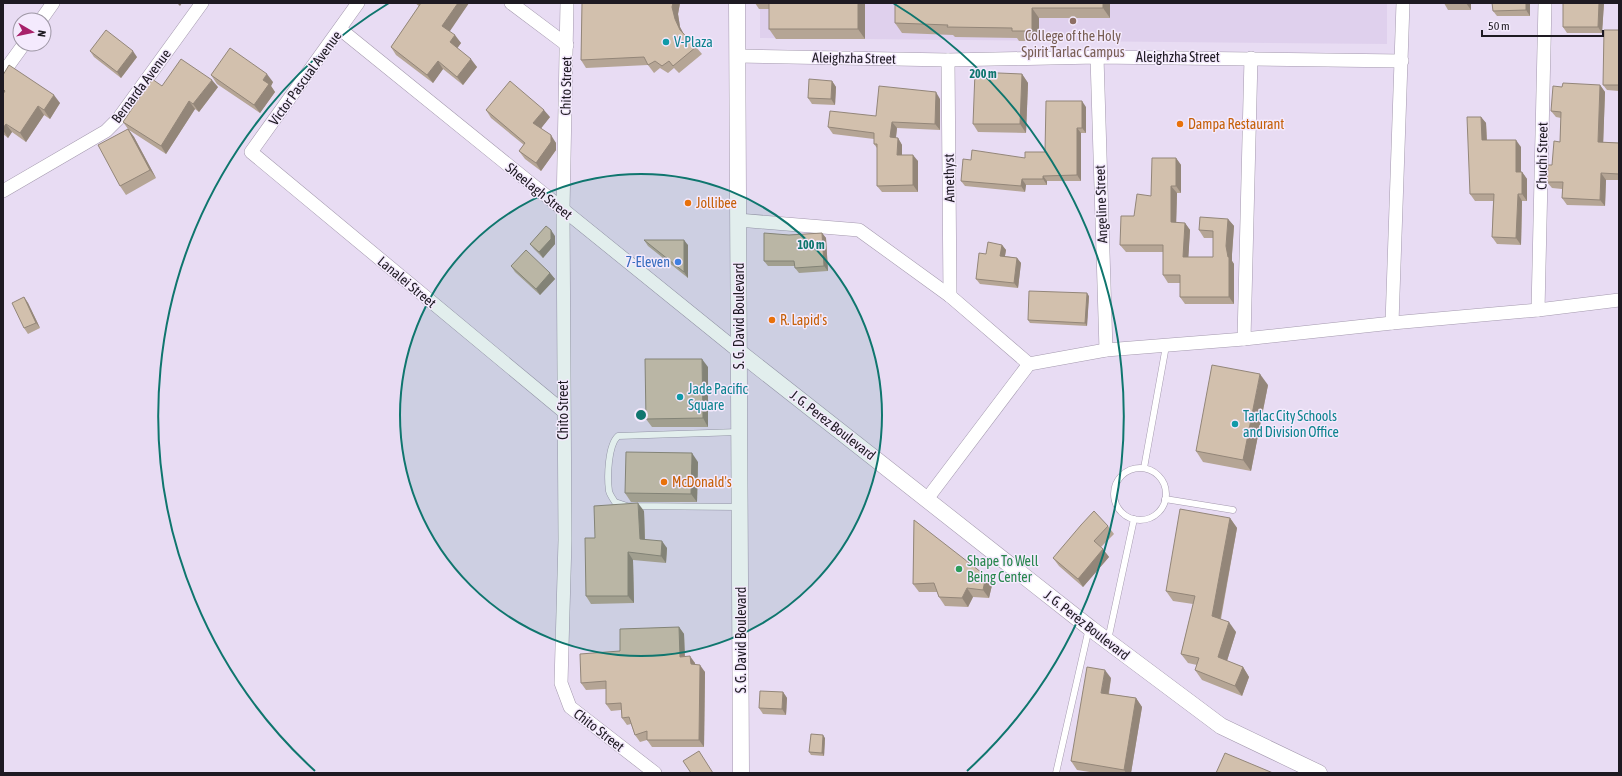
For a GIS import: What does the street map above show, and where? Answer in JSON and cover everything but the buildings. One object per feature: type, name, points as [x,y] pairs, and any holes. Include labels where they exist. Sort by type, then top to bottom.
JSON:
[{"type":"street","points":[[47,12],[53,3]]},
{"type":"street","name":"Bernarda Avenue","points":[[3,192],[106,131],[118,119],[202,3]]},
{"type":"street","name":"Victor Pascual Avenue","points":[[251,152],[358,3]]},
{"type":"street","points":[[511,3],[567,45]]},
{"type":"street","name":"Chito Street","points":[[567,3],[563,210],[563,411],[565,540],[561,683],[570,707],[655,773]]},
{"type":"street","name":"S. G. David Boulevard","points":[[737,3],[741,773]]},
{"type":"street","points":[[1392,323],[1403,3]]},
{"type":"street","name":"Chuchi Street","points":[[1538,310],[1545,3]]},
{"type":"street","name":"Sheelagh Street","points":[[340,29],[738,351]]},
{"type":"street","points":[[3,73],[18,52]]},
{"type":"street","name":"Aleighzha Street","points":[[738,56],[948,60],[1097,57],[1402,61]]},
{"type":"street","name":"Angeline Street","points":[[1097,57],[1106,350]]},
{"type":"street","points":[[1244,339],[1251,58]]},
{"type":"street","name":"Amethyst","points":[[948,60],[950,296]]},
{"type":"street","name":"Lanalei Street","points":[[251,152],[563,411]]},
{"type":"street","points":[[738,220],[859,230],[950,296],[1029,364]]},
{"type":"street","points":[[927,499],[1029,364],[1106,350],[1244,339],[1392,323],[1538,310],[1619,300]]},
{"type":"street","name":"J. G. Perez Boulevard","points":[[738,351],[1108,642],[1221,726],[1318,773]]},
{"type":"lane","points":[[1144,468],[1166,346]]},
{"type":"lane","points":[[739,432],[618,436],[612,441],[609,492],[615,502],[627,506],[740,507]]},
{"type":"lane","points":[[1136,468],[1144,468],[1159,475],[1164,482],[1165,499],[1157,513],[1150,518],[1134,519],[1119,510],[1115,502],[1115,484],[1120,476],[1127,471],[1136,468]]},
{"type":"lane","points":[[1165,499],[1233,510]]},
{"type":"lane","points":[[1108,642],[1134,519]]},
{"type":"lane","points":[[1056,773],[1090,628]]},
{"type":"shaded area","name":"College of the Holy Spirit Tarlac Campus","points":[[760,3],[1387,3],[1387,44],[760,38]]},
{"type":"place","name":"College of the Holy Spirit Tarlac Campus","points":[[1073,21]]},
{"type":"place","name":"V-Plaza","points":[[666,42]]},
{"type":"place","name":"Dampa Restaurant","points":[[1180,124]]},
{"type":"place","name":"Jollibee","points":[[688,203]]},
{"type":"place","name":"7-Eleven","points":[[678,262]]},
{"type":"place","name":"R. Lapid's","points":[[772,320]]},
{"type":"place","name":"Jade Pacific Square","points":[[680,397]]},
{"type":"place","name":"Tarlac City Schools and Division Office","points":[[1235,424]]},
{"type":"place","name":"McDonald's","points":[[664,482]]},
{"type":"place","name":"Shape To Well Being Center","points":[[959,569]]}]
